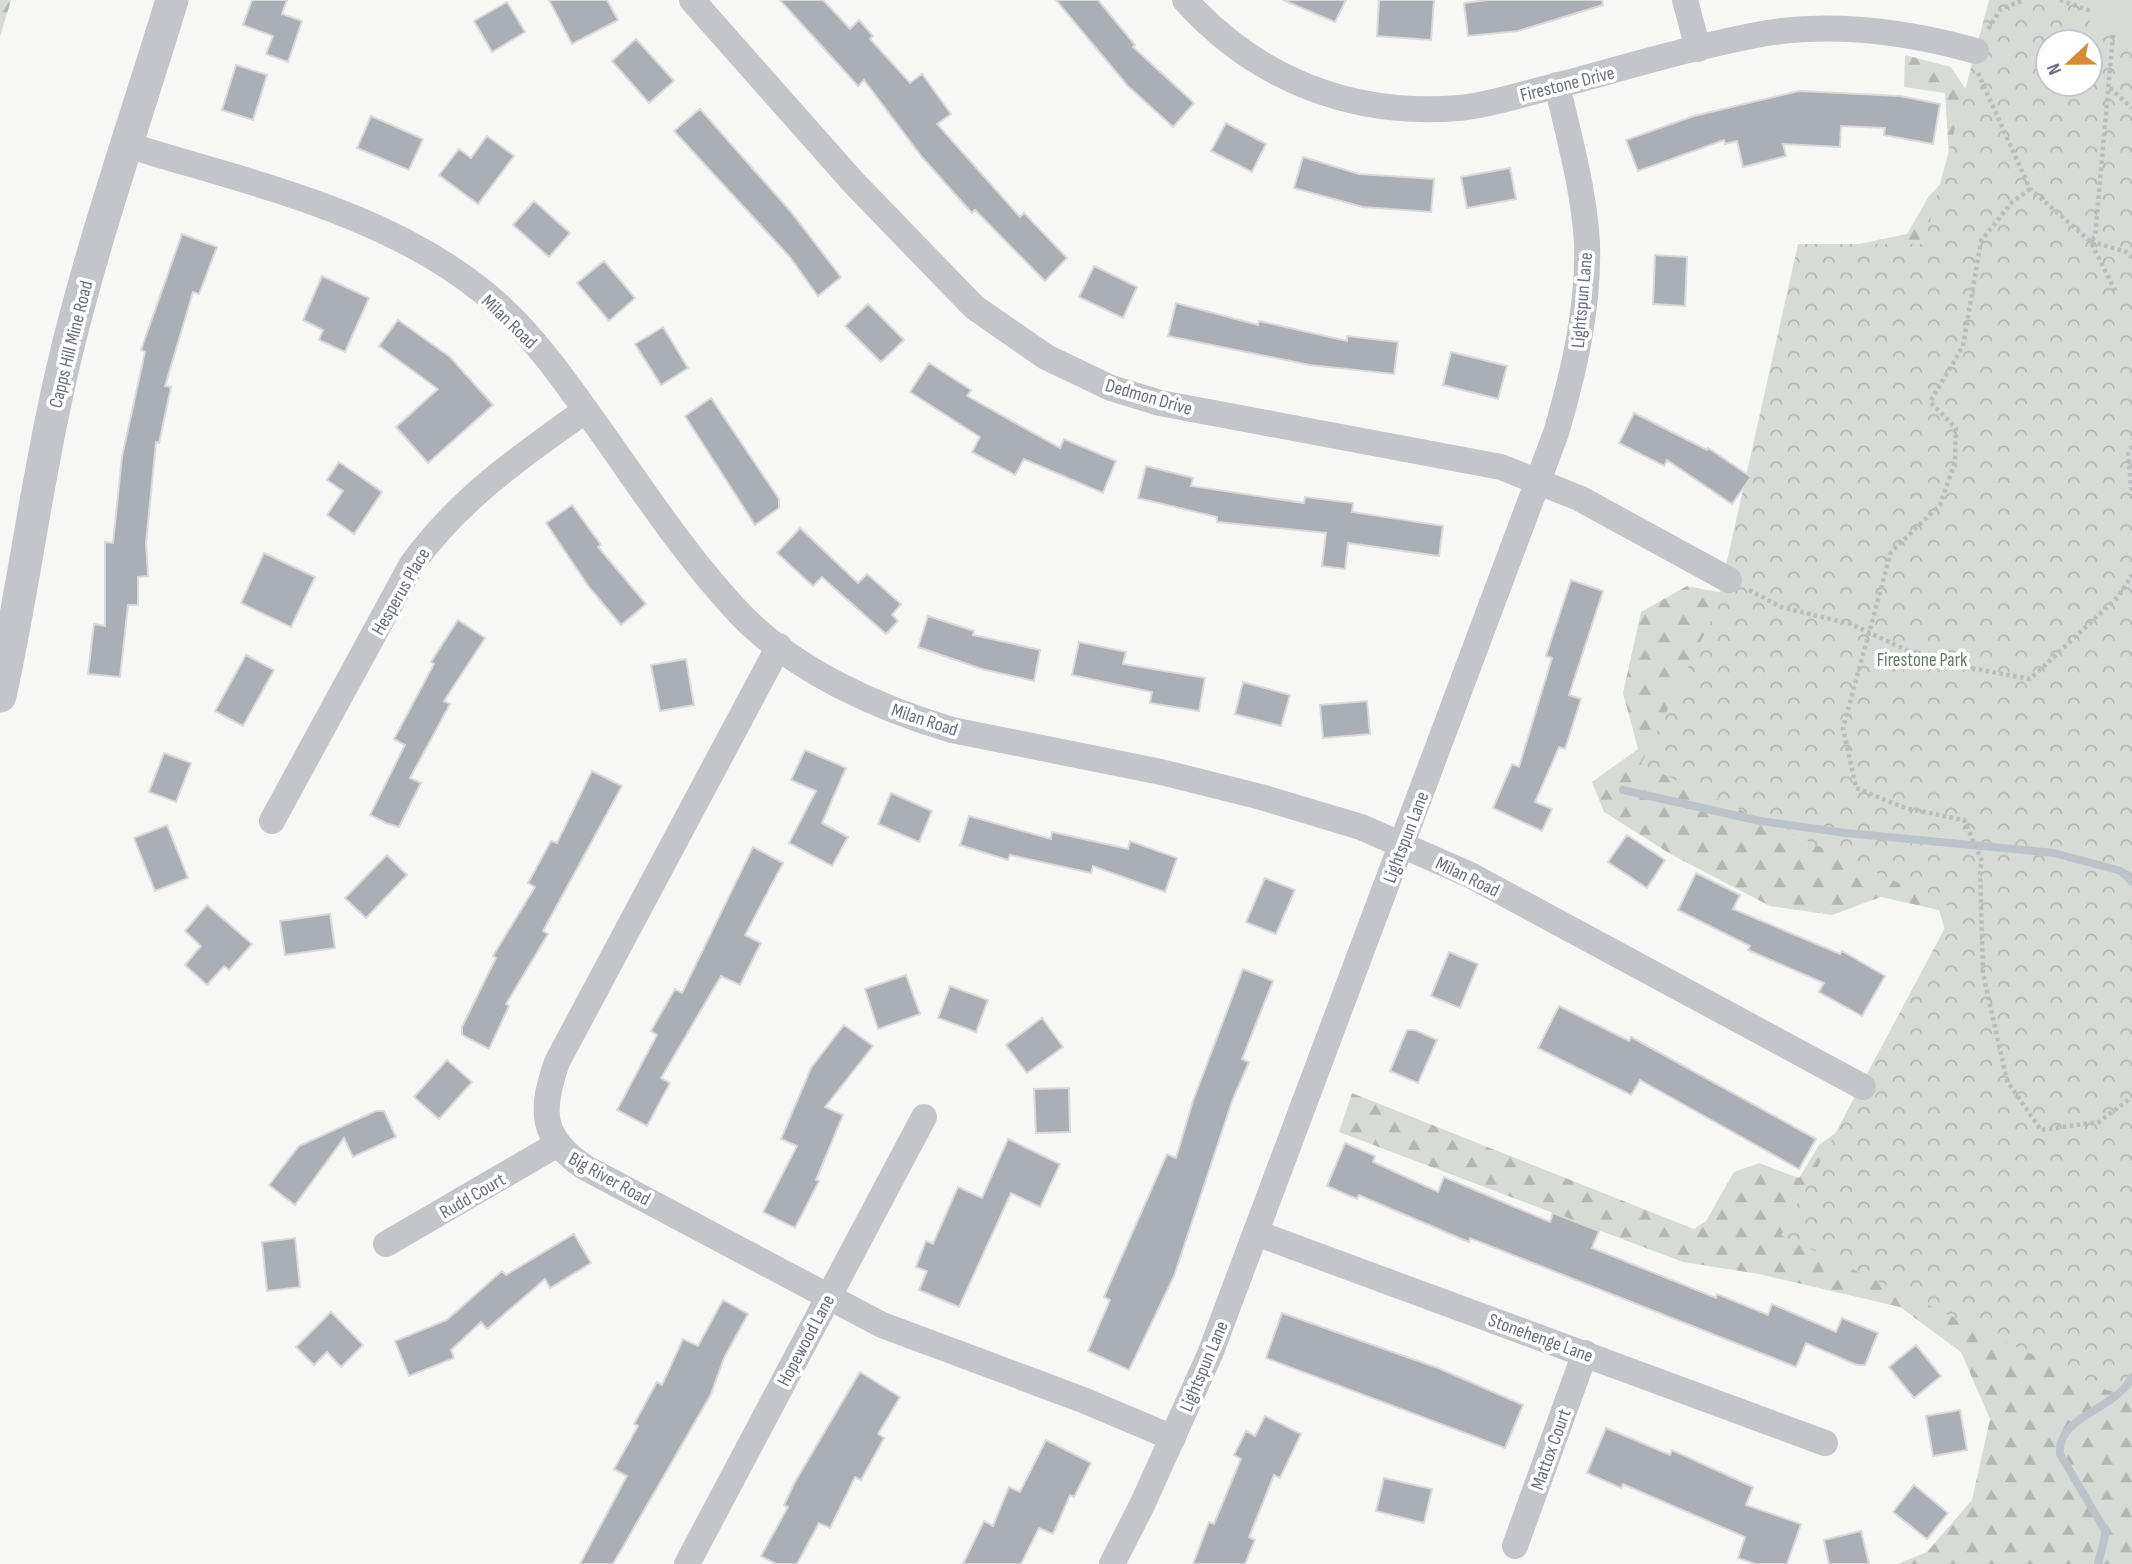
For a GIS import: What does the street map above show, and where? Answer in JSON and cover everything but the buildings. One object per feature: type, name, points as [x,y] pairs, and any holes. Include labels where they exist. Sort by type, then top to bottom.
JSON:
[{"type":"street","name":"Capps Hill Mine Road","points":[[0,696],[21,600],[62,368],[80,298],[172,0]]},
{"type":"street","name":"Dedmon Drive","points":[[692,0],[920,255],[974,307],[1046,357],[1111,388],[1160,403],[1500,467],[1579,498],[1729,580]]},
{"type":"street","name":"Firestone Drive","points":[[1185,0],[1226,41],[1251,60],[1312,89],[1357,102],[1398,108],[1459,108],[1768,33],[1834,29],[1910,35],[1976,51]]},
{"type":"street","points":[[1685,0],[1698,49]]},
{"type":"street","name":"Lightspun Lane","points":[[1112,1564],[1210,1354],[1403,844],[1538,480],[1571,382],[1581,333],[1587,273],[1581,194],[1558,85]]},
{"type":"street","name":"Milan Road","points":[[127,145],[324,206],[398,238],[456,273],[495,302],[557,370],[694,563],[742,616],[779,646],[858,694],[920,721],[1261,797],[1361,827],[1470,875],[1863,1087]]},
{"type":"street","name":"Hesperus Place","points":[[272,821],[412,564],[437,529],[501,471],[586,410]]},
{"type":"street","name":"Big River Road","points":[[779,646],[557,1062],[549,1085],[547,1112],[550,1131],[556,1145],[586,1167],[882,1325],[1083,1400],[1172,1438]]},
{"type":"street","name":"Hopewood Lane","points":[[687,1564],[924,1117]]},
{"type":"street","name":"Rudd Court","points":[[386,1244],[556,1145]]},
{"type":"street","name":"Stonehenge Lane","points":[[1256,1233],[1825,1443]]},
{"type":"street","name":"Mattox Court","points":[[1515,1546],[1585,1353]]},
{"type":"path","points":[[2024,0],[2001,9],[1976,51],[1979,81],[2030,189],[2090,241],[2116,292]]},
{"type":"path","points":[[2060,0],[2091,11]]},
{"type":"path","points":[[2090,241],[2095,237],[2113,36]]},
{"type":"path","points":[[2110,88],[2132,108]]},
{"type":"path","points":[[2030,189],[2012,202],[1981,241],[1964,346],[1930,402],[1956,428],[1955,462],[1940,505],[1891,552],[1843,727],[1856,788],[1905,808],[1964,820],[1982,861],[1983,973],[2007,1081],[2041,1130],[2099,1122],[2132,1097]]},
{"type":"path","points":[[2090,241],[2126,252],[2132,258]]},
{"type":"path","points":[[2132,446],[2128,455],[2132,495]]},
{"type":"path","points":[[1729,580],[1782,607],[1851,624],[1927,660],[2030,679],[2118,597],[2132,575]]},
{"type":"green space","points":[[0,0],[11,0],[0,37]]},
{"type":"green space","name":"Firestone Park","points":[[1989,0],[2132,0],[2132,1402],[1781,1235],[1955,909],[1641,764],[1716,610],[1798,244],[1924,244]]},
{"type":"green space","points":[[2094,0],[2132,0],[2132,40],[2104,33],[2104,28],[2088,28]]},
{"type":"green space","name":"Firestone Park","points":[[1905,55],[1951,67],[1976,105],[2132,826],[2132,1564],[1897,1564],[1927,1552],[1972,1500],[1990,1419],[1961,1352],[1900,1307],[1759,1274],[1683,1262],[1339,1132],[1352,1093],[1694,1229],[1706,1221],[1734,1172],[1759,1163],[1799,1178],[1819,1145],[1876,1104],[1948,940],[1939,910],[1881,897],[1832,915],[1770,906],[1672,855],[1604,812],[1592,782],[1638,749],[1623,693],[1641,612],[1687,586],[1729,594],[1801,256],[1907,234],[1929,196],[1950,175],[1945,93],[1904,87]]},
{"type":"waterway","points":[[1623,790],[1760,821],[1846,833],[2054,853],[2121,871],[2132,882]]},
{"type":"waterway","points":[[2098,1564],[2106,1532],[2060,1454],[2061,1441],[2067,1430],[2113,1398],[2124,1389],[2132,1377]]}]
